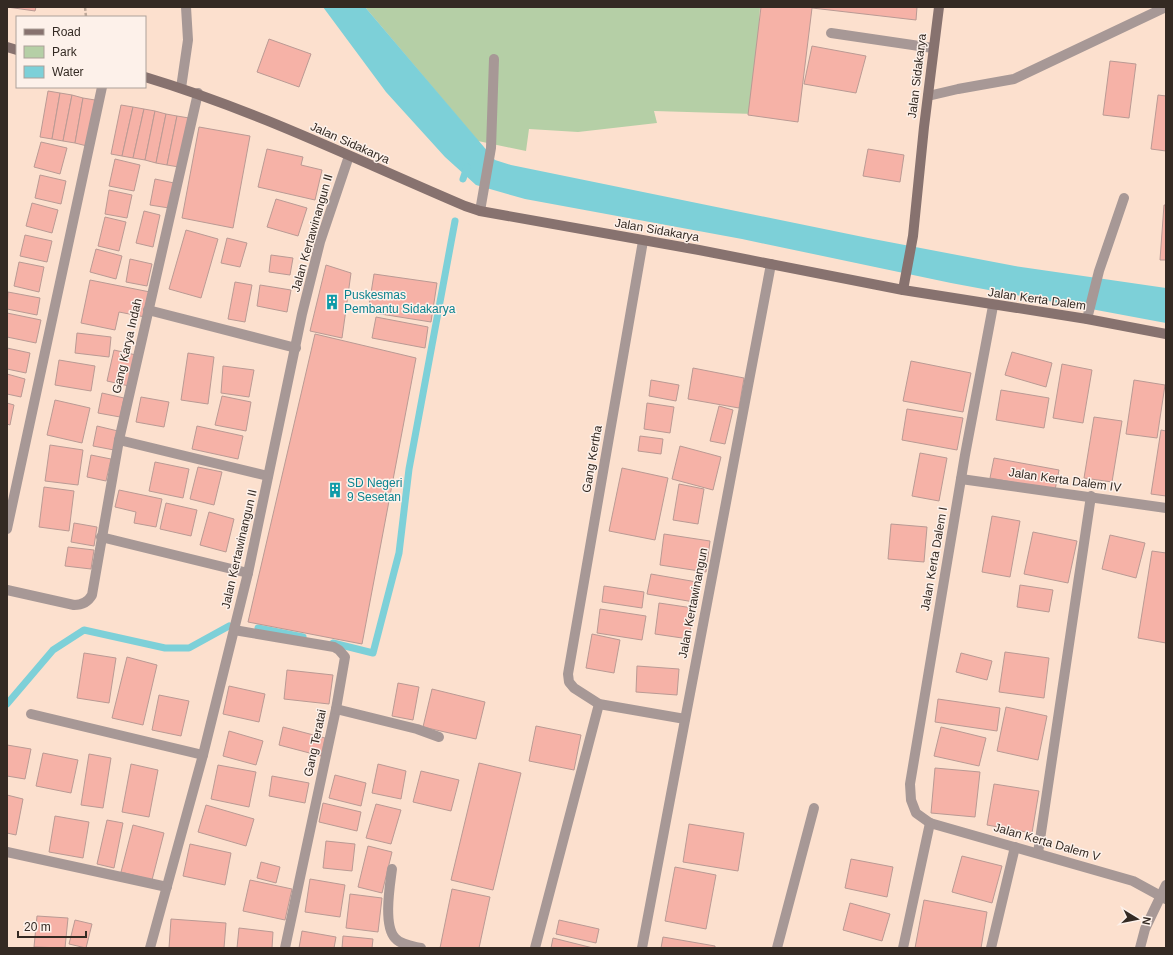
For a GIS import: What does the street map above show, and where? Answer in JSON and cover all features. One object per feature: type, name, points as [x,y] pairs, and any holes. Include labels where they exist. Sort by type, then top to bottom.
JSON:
[{"type":"street","points":[[181,88],[188,40],[186,7]]},
{"type":"street","name":"Jalan Sidakarya","points":[[146,77],[198,93],[459,204],[480,211],[643,240],[903,290],[913,236],[933,48],[939,7]]},
{"type":"street","points":[[928,96],[958,88],[1014,79],[1166,8]]},
{"type":"street","points":[[831,33],[933,48]]},
{"type":"street","points":[[480,211],[491,148],[494,59]]},
{"type":"street","points":[[7,529],[102,88]]},
{"type":"street","name":"Gang Karya Indah","points":[[7,590],[61,604],[74,605],[88,600],[92,594],[119,440],[198,93]]},
{"type":"street","name":"Jalan Kertawinangun II","points":[[150,948],[203,755],[248,573],[320,242],[349,156]]},
{"type":"street","points":[[1088,316],[1099,271],[1124,198]]},
{"type":"street","name":"Gang Kertha","points":[[599,704],[574,688],[569,682],[569,666],[643,240]]},
{"type":"street","name":"Jalan Kertawinangun","points":[[642,948],[771,264]]},
{"type":"street","name":"Jalan Kerta Dalem","points":[[903,290],[993,306],[1088,316],[1166,334]]},
{"type":"street","name":"Jalan Kerta Dalem I","points":[[918,815],[911,800],[910,784],[961,478],[993,306]]},
{"type":"street","points":[[148,310],[296,348]]},
{"type":"street","points":[[119,440],[268,476]]},
{"type":"street","name":"Jalan Kerta Dalem IV","points":[[961,478],[1166,508]]},
{"type":"street","points":[[1038,853],[1091,496]]},
{"type":"street","points":[[101,537],[248,573]]},
{"type":"street","name":"Gang Teratai","points":[[234,630],[334,647],[339,650],[344,657],[336,709],[285,948]]},
{"type":"street","points":[[535,948],[599,704],[685,720]]},
{"type":"street","points":[[336,709],[440,737]]},
{"type":"street","points":[[31,714],[203,755]]},
{"type":"street","points":[[777,948],[814,808]]},
{"type":"street","name":"Jalan Kerta Dalem V","points":[[918,815],[930,823],[1133,881],[1163,898]]},
{"type":"street","points":[[903,948],[930,823]]},
{"type":"street","points":[[991,948],[1015,847]]},
{"type":"street","points":[[7,852],[167,887]]},
{"type":"street","points":[[392,869],[389,901],[390,930],[394,938],[401,943],[421,948]]},
{"type":"street","points":[[1140,948],[1144,929],[1163,898],[1166,886]]},
{"type":"green space","points":[[365,7],[760,7],[754,114],[654,111],[657,123],[578,132],[529,129],[526,151],[478,141]]},
{"type":"water","points":[[323,7],[365,7],[495,160],[511,165],[868,238],[1015,266],[1166,288],[1166,323],[951,283],[742,239],[525,199],[476,185],[445,157],[386,92]]},
{"type":"building","points":[[7,7],[36,7],[35,11]]},
{"type":"building","points":[[761,7],[917,7],[916,20],[812,8],[798,122],[748,115]]},
{"type":"building","points":[[269,39],[311,54],[299,87],[257,72]]},
{"type":"building","points":[[812,46],[866,56],[856,93],[804,84]]},
{"type":"building","points":[[1110,61],[1136,64],[1129,118],[1103,115]]},
{"type":"building","points":[[48,91],[60,93],[52,139],[40,137]]},
{"type":"building","points":[[60,93],[72,95],[63,141],[52,139]]},
{"type":"building","points":[[72,95],[83,98],[75,143],[63,141]]},
{"type":"building","points":[[1158,95],[1166,96],[1166,151],[1151,149]]},
{"type":"building","points":[[83,98],[95,100],[87,146],[75,143]]},
{"type":"building","points":[[121,105],[133,107],[122,156],[111,154]]},
{"type":"building","points":[[133,107],[144,109],[133,158],[122,156]]},
{"type":"building","points":[[144,109],[155,111],[145,160],[133,158]]},
{"type":"building","points":[[155,111],[166,114],[156,163],[145,160]]},
{"type":"building","points":[[166,114],[177,116],[167,165],[156,163]]},
{"type":"building","points":[[177,116],[189,118],[179,167],[167,165]]},
{"type":"building","points":[[199,127],[250,136],[233,228],[182,218]]},
{"type":"building","points":[[41,142],[67,148],[60,174],[34,167]]},
{"type":"building","points":[[267,149],[303,157],[301,165],[322,170],[315,200],[258,187]]},
{"type":"building","points":[[868,149],[904,155],[900,182],[863,176]]},
{"type":"building","points":[[115,159],[140,165],[134,191],[109,186]]},
{"type":"building","points":[[40,175],[66,181],[61,204],[35,198]]},
{"type":"building","points":[[155,179],[174,183],[169,208],[150,205]]},
{"type":"building","points":[[109,190],[132,195],[127,218],[105,214]]},
{"type":"building","points":[[276,199],[307,208],[298,236],[267,227]]},
{"type":"building","points":[[32,203],[58,210],[52,233],[26,226]]},
{"type":"building","points":[[1164,205],[1166,205],[1166,260],[1160,260]]},
{"type":"building","points":[[144,211],[160,215],[153,247],[136,243]]},
{"type":"building","points":[[105,217],[126,222],[119,251],[98,246]]},
{"type":"building","points":[[186,230],[218,239],[201,298],[169,289]]},
{"type":"building","points":[[25,235],[52,241],[47,262],[20,256]]},
{"type":"building","points":[[227,238],[247,243],[240,267],[221,263]]},
{"type":"building","points":[[96,249],[122,256],[116,279],[90,272]]},
{"type":"building","points":[[271,255],[293,258],[290,275],[269,272]]},
{"type":"building","points":[[130,259],[152,264],[147,286],[126,282]]},
{"type":"building","points":[[19,262],[44,267],[39,292],[14,286]]},
{"type":"building","name":"Puskesmas Pembantu Sidakarya","points":[[326,265],[351,273],[342,338],[310,331]]},
{"type":"building","points":[[374,274],[437,283],[431,322],[368,312]]},
{"type":"building","points":[[90,280],[150,292],[145,317],[119,312],[115,330],[81,323]]},
{"type":"building","points":[[235,282],[252,285],[245,322],[228,319]]},
{"type":"building","points":[[260,285],[291,290],[287,312],[257,306]]},
{"type":"building","points":[[8,292],[40,298],[37,315],[7,309]]},
{"type":"building","points":[[7,313],[41,320],[36,343],[7,337]]},
{"type":"building","points":[[376,317],[428,327],[425,348],[372,338]]},
{"type":"building","points":[[77,333],[111,337],[109,357],[75,353]]},
{"type":"building","name":"SD Negeri 9 Sesetan","points":[[315,334],[416,358],[362,644],[248,622]]},
{"type":"building","points":[[7,348],[30,353],[26,373],[7,369]]},
{"type":"building","points":[[114,350],[136,355],[129,386],[107,381]]},
{"type":"building","points":[[1012,352],[1052,363],[1046,387],[1005,375]]},
{"type":"building","points":[[188,353],[214,357],[208,404],[181,400]]},
{"type":"building","points":[[59,360],[95,366],[91,391],[55,385]]},
{"type":"building","points":[[911,361],[971,373],[963,412],[903,401]]},
{"type":"building","points":[[1062,364],[1092,370],[1083,423],[1053,418]]},
{"type":"building","points":[[223,366],[254,370],[249,397],[221,393]]},
{"type":"building","points":[[693,368],[744,378],[739,408],[688,399]]},
{"type":"building","points":[[7,374],[25,379],[21,397],[7,394]]},
{"type":"building","points":[[651,380],[679,385],[676,401],[649,396]]},
{"type":"building","points":[[1134,380],[1165,385],[1157,438],[1126,434]]},
{"type":"building","points":[[1001,390],[1049,398],[1044,428],[996,420]]},
{"type":"building","points":[[102,393],[124,398],[120,417],[98,413]]},
{"type":"building","points":[[222,396],[251,402],[246,431],[215,425]]},
{"type":"building","points":[[141,397],[169,402],[164,427],[136,422]]},
{"type":"building","points":[[55,400],[90,408],[82,443],[47,435]]},
{"type":"building","points":[[7,403],[14,405],[10,425],[7,424]]},
{"type":"building","points":[[647,403],[674,407],[670,433],[644,429]]},
{"type":"building","points":[[719,406],[733,410],[725,444],[710,441]]},
{"type":"building","points":[[907,409],[963,418],[957,450],[902,440]]},
{"type":"building","points":[[1094,417],[1122,421],[1112,482],[1084,478]]},
{"type":"building","points":[[97,426],[118,431],[114,450],[93,446]]},
{"type":"building","points":[[197,426],[243,436],[238,459],[192,449]]},
{"type":"building","points":[[1161,430],[1166,431],[1166,496],[1151,494]]},
{"type":"building","points":[[640,436],[663,439],[661,454],[638,451]]},
{"type":"building","points":[[50,445],[83,450],[78,485],[45,481]]},
{"type":"building","points":[[680,446],[721,457],[713,490],[672,479]]},
{"type":"building","points":[[920,453],[947,458],[939,501],[912,496]]},
{"type":"building","points":[[91,455],[111,459],[106,481],[87,477]]},
{"type":"building","points":[[994,458],[1059,470],[1055,490],[990,478]]},
{"type":"building","points":[[155,462],[189,469],[183,498],[149,491]]},
{"type":"building","points":[[198,467],[222,472],[214,505],[190,499]]},
{"type":"building","points":[[622,468],[668,478],[655,540],[609,531]]},
{"type":"building","points":[[679,484],[704,489],[698,524],[673,520]]},
{"type":"building","points":[[44,487],[74,491],[69,531],[39,527]]},
{"type":"building","points":[[119,490],[162,499],[156,527],[134,523],[136,512],[115,507]]},
{"type":"building","points":[[166,503],[197,510],[191,536],[160,529]]},
{"type":"building","points":[[209,512],[234,519],[226,552],[200,545]]},
{"type":"building","points":[[992,516],[1020,521],[1010,577],[982,572]]},
{"type":"building","points":[[74,523],[97,527],[94,546],[71,542]]},
{"type":"building","points":[[891,524],[927,527],[924,562],[888,559]]},
{"type":"building","points":[[1033,532],[1077,541],[1068,583],[1024,574]]},
{"type":"building","points":[[664,534],[710,541],[706,572],[660,565]]},
{"type":"building","points":[[1110,535],[1145,543],[1136,578],[1102,569]]},
{"type":"building","points":[[68,547],[94,550],[91,569],[65,566]]},
{"type":"building","points":[[1152,551],[1166,553],[1166,643],[1138,638]]},
{"type":"building","points":[[651,574],[697,582],[694,602],[647,594]]},
{"type":"building","points":[[1020,585],[1053,590],[1049,612],[1017,607]]},
{"type":"building","points":[[604,586],[644,592],[642,608],[602,602]]},
{"type":"building","points":[[659,603],[693,608],[689,639],[655,634]]},
{"type":"building","points":[[600,609],[646,616],[642,640],[597,633]]},
{"type":"building","points":[[592,634],[620,640],[614,673],[586,668]]},
{"type":"building","points":[[1005,652],[1049,658],[1044,698],[999,692]]},
{"type":"building","points":[[84,653],[116,658],[109,703],[77,698]]},
{"type":"building","points":[[961,653],[992,661],[987,680],[956,672]]},
{"type":"building","points":[[127,657],[157,665],[143,725],[112,718]]},
{"type":"building","points":[[637,666],[679,669],[677,695],[636,692]]},
{"type":"building","points":[[287,670],[333,675],[329,704],[284,699]]},
{"type":"building","points":[[398,683],[419,687],[413,720],[392,716]]},
{"type":"building","points":[[229,686],[265,694],[259,722],[223,714]]},
{"type":"building","points":[[432,689],[485,702],[476,739],[423,727]]},
{"type":"building","points":[[159,695],[189,701],[181,736],[152,730]]},
{"type":"building","points":[[938,699],[1000,708],[997,731],[935,722]]},
{"type":"building","points":[[1006,707],[1047,716],[1038,760],[997,751]]},
{"type":"building","points":[[536,726],[581,735],[574,770],[529,761]]},
{"type":"building","points":[[283,727],[325,738],[321,756],[279,745]]},
{"type":"building","points":[[941,727],[986,738],[979,766],[934,756]]},
{"type":"building","points":[[229,731],[263,741],[256,765],[223,756]]},
{"type":"building","points":[[7,745],[31,749],[25,779],[7,776]]},
{"type":"building","points":[[43,753],[78,760],[71,793],[36,786]]},
{"type":"building","points":[[89,754],[111,758],[103,808],[81,805]]},
{"type":"building","points":[[479,763],[521,773],[493,890],[451,880]]},
{"type":"building","points":[[131,764],[158,770],[149,817],[122,812]]},
{"type":"building","points":[[378,764],[406,771],[401,799],[372,793]]},
{"type":"building","points":[[218,765],[256,772],[249,807],[211,799]]},
{"type":"building","points":[[935,768],[980,772],[975,817],[931,813]]},
{"type":"building","points":[[421,771],[459,780],[451,811],[413,802]]},
{"type":"building","points":[[335,775],[366,783],[361,806],[329,798]]},
{"type":"building","points":[[272,776],[309,783],[305,803],[269,796]]},
{"type":"building","points":[[994,784],[1039,791],[1032,833],[987,825]]},
{"type":"building","points":[[7,795],[23,799],[16,835],[7,833]]},
{"type":"building","points":[[323,803],[361,812],[357,831],[319,822]]},
{"type":"building","points":[[376,804],[401,810],[391,844],[366,838]]},
{"type":"building","points":[[206,805],[254,819],[246,846],[198,832]]},
{"type":"building","points":[[55,816],[89,822],[83,858],[49,852]]},
{"type":"building","points":[[107,820],[123,823],[114,868],[97,864]]},
{"type":"building","points":[[689,824],[744,833],[738,871],[683,862]]},
{"type":"building","points":[[133,825],[164,833],[152,880],[121,872]]},
{"type":"building","points":[[326,841],[355,844],[352,871],[323,868]]},
{"type":"building","points":[[190,844],[231,853],[225,885],[183,876]]},
{"type":"building","points":[[368,846],[392,852],[382,893],[358,887]]},
{"type":"building","points":[[962,856],[1002,866],[992,903],[952,892]]},
{"type":"building","points":[[851,859],[893,867],[887,897],[845,888]]},
{"type":"building","points":[[261,862],[280,867],[276,883],[257,878]]},
{"type":"building","points":[[675,867],[716,875],[706,929],[665,921]]},
{"type":"building","points":[[310,879],[345,885],[340,917],[305,912]]},
{"type":"building","points":[[250,880],[292,889],[285,920],[243,911]]},
{"type":"building","points":[[452,889],[490,897],[479,948],[440,948]]},
{"type":"building","points":[[350,894],[382,898],[378,932],[346,928]]},
{"type":"building","points":[[924,900],[987,912],[981,948],[915,948]]},
{"type":"building","points":[[850,903],[890,914],[882,941],[843,930]]},
{"type":"building","points":[[37,916],[68,918],[65,948],[34,947]]},
{"type":"building","points":[[171,919],[226,923],[224,948],[169,948]]},
{"type":"building","points":[[75,920],[92,924],[86,948],[69,944]]},
{"type":"building","points":[[559,920],[599,929],[596,943],[556,934]]},
{"type":"building","points":[[239,928],[273,932],[272,948],[237,948]]},
{"type":"building","points":[[302,931],[336,937],[334,948],[299,948]]},
{"type":"building","points":[[343,936],[373,939],[372,948],[342,948]]},
{"type":"building","points":[[663,937],[715,946],[715,948],[661,948]]},
{"type":"building","points":[[553,938],[593,948],[551,948]]},
{"type":"waterway","points":[[463,179],[467,167]]},
{"type":"waterway","points":[[333,643],[373,653],[399,553],[409,469],[455,221]]},
{"type":"waterway","points":[[7,704],[53,650],[84,630],[165,648],[189,648],[229,626]]},
{"type":"waterway","points":[[258,628],[303,637]]},
{"type":"place","name":"Puskesmas Pembantu Sidakarya","points":[[332,302]]},
{"type":"place","name":"SD Negeri 9 Sesetan","points":[[335,490]]}]
